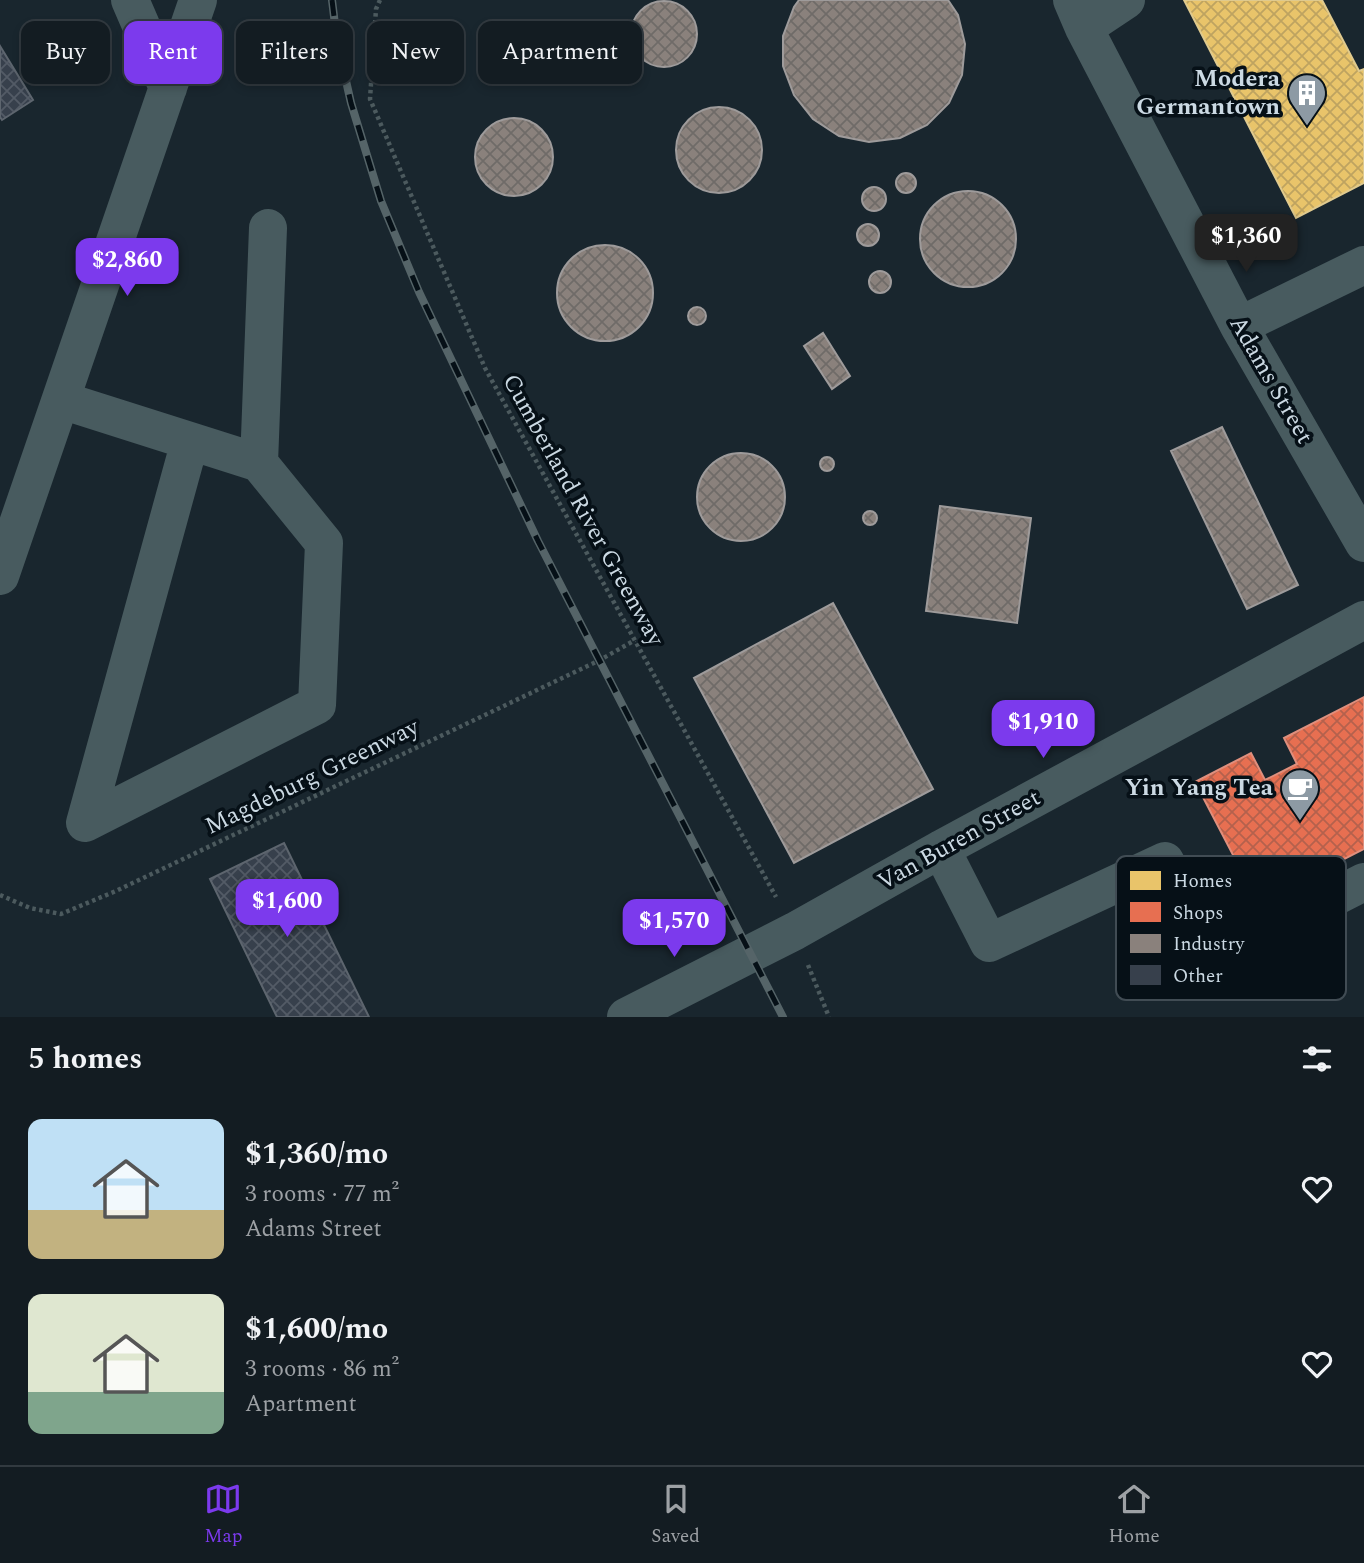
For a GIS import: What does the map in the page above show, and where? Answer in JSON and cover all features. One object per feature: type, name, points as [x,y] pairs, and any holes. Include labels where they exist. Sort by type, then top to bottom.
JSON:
[{"type":"street","points":[[130,0],[168,88]]},
{"type":"street","points":[[0,576],[198,0]]},
{"type":"street","points":[[1078,14],[1126,0]]},
{"type":"street","name":"Adams Street","points":[[1078,14],[1239,326],[1364,543]]},
{"type":"street","points":[[258,463],[268,228]]},
{"type":"street","points":[[1239,326],[1364,265]]},
{"type":"street","points":[[61,400],[190,441],[258,463],[324,543],[317,705],[85,823],[190,441]]},
{"type":"street","name":"Van Buren Street","points":[[626,1017],[795,931],[940,849],[1364,620]]},
{"type":"street","points":[[940,849],[989,943],[1116,884]]},
{"type":"street","points":[[1346,891],[1364,882]]},
{"type":"path","name":"Cumberland River Greenway","points":[[380,0],[376,9],[370,99],[485,368],[795,931],[829,1017]]},
{"type":"path","name":"Magdeburg Greenway","points":[[0,895],[30,908],[61,914],[116,891],[600,660],[635,640]]},
{"type":"building: Homes","name":"Modera Germantown","points":[[1184,0],[1322,0],[1359,71],[1364,69],[1364,183],[1296,218]]},
{"type":"building: Shops","points":[[1364,697],[1364,849],[1346,858],[1346,856],[1234,856],[1195,782],[1251,753],[1265,780],[1297,764],[1284,738]]},
{"type":"building: Industry","points":[[799,0],[948,0],[958,15],[965,44],[962,75],[949,103],[927,125],[900,138],[869,142],[839,136],[813,119],[794,95],[783,66],[783,36]]},
{"type":"building: Industry","points":[[657,1],[671,1],[688,10],[697,27],[697,41],[688,58],[671,67],[657,67],[642,60],[642,21],[633,21],[645,6]]},
{"type":"building: Industry","points":[[719,107],[743,114],[755,126],[762,150],[755,174],[743,186],[719,193],[695,186],[683,174],[676,150],[683,126],[695,114]]},
{"type":"building: Industry","points":[[514,118],[529,121],[542,129],[550,142],[553,157],[550,172],[542,185],[529,193],[514,196],[499,193],[486,185],[478,172],[475,157],[478,142],[486,129],[499,121]]},
{"type":"building: Industry","points":[[906,173],[913,176],[916,183],[913,190],[906,193],[899,190],[896,183],[899,176]]},
{"type":"building: Industry","points":[[874,187],[882,191],[886,199],[882,207],[874,211],[866,207],[862,199],[866,191]]},
{"type":"building: Industry","points":[[968,191],[986,194],[1002,205],[1013,221],[1016,239],[1013,257],[1002,273],[986,284],[968,287],[950,284],[934,273],[923,257],[920,239],[923,221],[934,205],[950,194]]},
{"type":"building: Industry","points":[[864,224],[872,224],[879,231],[879,239],[872,246],[864,246],[857,239],[857,231]]},
{"type":"building: Industry","points":[[605,245],[623,248],[639,259],[650,275],[653,293],[650,311],[639,327],[623,338],[605,341],[587,338],[571,327],[560,311],[557,293],[560,275],[571,259],[587,248]]},
{"type":"building: Industry","points":[[880,271],[888,274],[891,282],[888,290],[880,293],[872,290],[869,282],[872,274]]},
{"type":"building: Industry","points":[[697,307],[703,310],[706,316],[703,322],[697,325],[691,322],[688,316],[691,310]]},
{"type":"building: Industry","points":[[823,333],[850,376],[832,389],[804,346]]},
{"type":"building: Industry","points":[[1222,427],[1298,585],[1247,609],[1171,451]]},
{"type":"building: Industry","points":[[741,453],[758,456],[772,466],[782,480],[785,497],[782,514],[772,528],[758,538],[741,541],[724,538],[710,528],[700,514],[697,497],[700,480],[710,466],[724,456]]},
{"type":"building: Industry","points":[[824,457],[830,457],[834,464],[830,471],[824,471],[820,467],[820,461]]},
{"type":"building: Industry","points":[[940,506],[1031,518],[1017,623],[926,611]]},
{"type":"building: Industry","points":[[867,511],[873,511],[877,518],[873,525],[867,525],[863,521],[863,515]]},
{"type":"building: Industry","points":[[833,603],[933,789],[794,863],[694,678]]},
{"type":"building: Other","points":[[0,46],[33,100],[2,120]]},
{"type":"building: Other","points":[[284,843],[369,1017],[277,1017],[210,879]]},
{"type":"railway","points":[[332,0],[337,41],[351,103],[381,201],[419,292],[538,541],[783,1017]]},
{"type":"place","name":"Modera Germantown","points":[[1307,127]]},
{"type":"place","name":"Yin Yang Tea","points":[[1300,822]]}]
